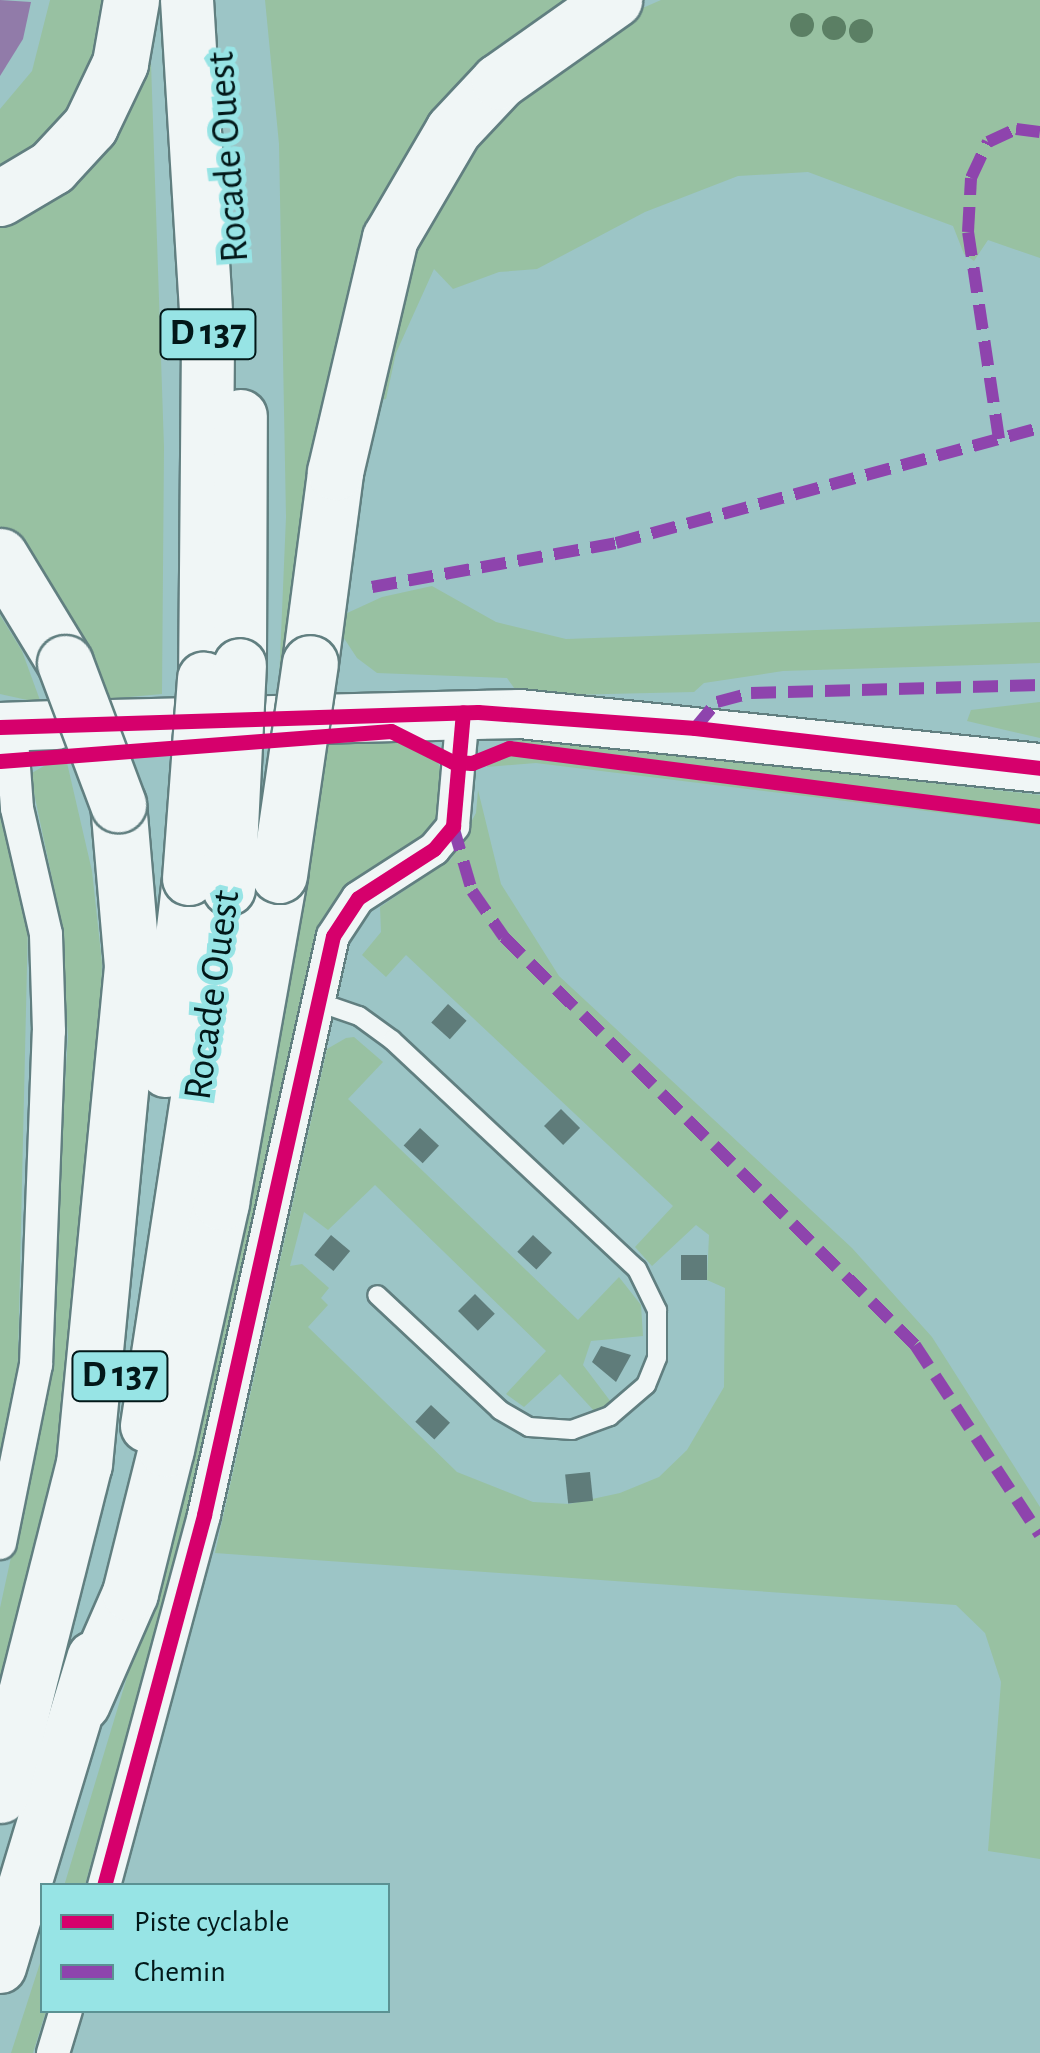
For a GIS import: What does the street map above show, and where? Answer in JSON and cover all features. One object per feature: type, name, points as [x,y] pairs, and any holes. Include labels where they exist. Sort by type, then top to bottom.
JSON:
[{"type":"highway","points":[[0,198],[52,166],[90,126],[120,64],[131,0]]},
{"type":"highway","points":[[82,1702],[130,1593],[221,1202],[232,881],[310,663],[339,453],[390,238],[453,130],[499,81],[614,0]]},
{"type":"highway","points":[[0,556],[66,664],[118,804],[132,966],[84,1464],[0,1794]]},
{"type":"main road","name":"Rocade Ouest","points":[[0,1863],[50,1709],[95,1521],[153,1184],[232,881],[208,342],[186,0]]},
{"type":"main road","name":"Rocade Ouest","points":[[218,0],[235,214],[244,517],[222,666]]},
{"type":"main road","points":[[0,1967],[82,1702]]},
{"type":"street","points":[[105,1883],[204,1514],[333,936],[348,909],[434,849],[452,826],[463,712]]},
{"type":"street","points":[[111,724],[463,712],[695,728],[1040,768]]},
{"type":"street","points":[[0,1544],[36,1365],[50,1030],[46,934],[17,808],[22,726]]},
{"type":"street","points":[[54,2053],[65,2013]]},
{"type":"lane","points":[[318,1002],[358,1016],[392,1040],[636,1269],[657,1310],[656,1358],[646,1385],[610,1416],[572,1430],[530,1426],[500,1410],[377,1294]]},
{"type":"green space","points":[[50,0],[107,0],[90,79],[65,120],[28,159],[0,173],[0,109],[32,71]]},
{"type":"green space","points":[[265,0],[584,0],[441,126],[287,685],[279,682],[286,517],[279,144]]},
{"type":"green space","points":[[661,0],[1040,0],[1040,258],[988,240],[974,261],[964,254],[953,226],[808,172],[738,176],[645,212],[537,269],[499,272],[453,289],[434,269],[396,353],[386,399],[366,403],[386,295],[457,152],[588,32]]},
{"type":"green space","points":[[151,63],[164,447],[162,694],[96,700],[0,536],[0,216],[138,94],[142,67]]},
{"type":"green space","points":[[432,586],[496,622],[566,639],[1040,622],[1040,663],[783,671],[704,683],[694,692],[520,696],[507,678],[377,673],[357,658],[332,620],[382,597]]},
{"type":"green space","points":[[0,615],[22,651],[41,703],[0,694]]},
{"type":"green space","points":[[1040,702],[1040,738],[967,721],[971,710]]},
{"type":"green space","points":[[383,735],[426,747],[444,772],[439,820],[427,837],[333,905],[315,938],[227,1369],[86,1883],[65,1883],[137,1644],[315,738]]},
{"type":"green space","points":[[525,738],[1040,795],[1040,825],[536,763],[487,767],[493,750]]},
{"type":"green space","points":[[65,754],[92,871],[102,963],[100,1056],[80,1274],[35,1609],[0,1733],[0,1608],[45,1400],[68,1036],[57,902],[30,774]]},
{"type":"green space","points":[[478,790],[501,884],[559,976],[852,1248],[932,1337],[1040,1507],[1040,1859],[988,1851],[1001,1682],[985,1633],[956,1605],[215,1553],[327,1049],[346,1038],[354,1037],[383,1062],[348,1099],[578,1320],[619,1277],[641,1305],[643,1336],[591,1341],[583,1365],[611,1402],[596,1413],[560,1374],[524,1407],[506,1394],[546,1351],[375,1185],[328,1230],[304,1212],[290,1266],[302,1264],[329,1288],[321,1298],[328,1305],[308,1327],[457,1472],[533,1502],[569,1504],[620,1493],[659,1477],[687,1450],[724,1387],[725,1288],[707,1280],[709,1235],[696,1225],[652,1266],[635,1247],[673,1206],[406,955],[386,977],[362,955],[381,932],[380,907],[451,859],[476,813]]},
{"type":"green space","points":[[0,817],[28,923],[17,1399],[0,1480]]},
{"type":"green space","points":[[40,1963],[40,2013],[45,2013],[33,2053],[11,2053]]},
{"type":"shaded area","points":[[0,0],[31,2],[23,39],[0,76]]},
{"type":"building","points":[[448,1004],[467,1021],[450,1039],[431,1023]]},
{"type":"building","points":[[561,1109],[580,1128],[563,1145],[544,1126]]},
{"type":"building","points":[[420,1128],[439,1146],[423,1163],[404,1146]]},
{"type":"building","points":[[331,1235],[350,1251],[333,1271],[314,1255]]},
{"type":"building","points":[[533,1235],[552,1253],[536,1270],[517,1252]]},
{"type":"building","points":[[681,1255],[707,1255],[707,1280],[681,1280]]},
{"type":"building","points":[[475,1294],[495,1314],[478,1331],[458,1311]]},
{"type":"building","points":[[601,1346],[631,1355],[616,1382],[592,1362]]},
{"type":"building","points":[[431,1405],[450,1423],[434,1440],[415,1422]]},
{"type":"building","points":[[590,1472],[593,1501],[568,1503],[565,1475]]},
{"type":"marked path","points":[[999,439],[968,232],[971,178],[988,142],[1016,129],[1040,132]]},
{"type":"marked path","points":[[372,587],[616,543],[1040,428]]},
{"type":"marked path","points":[[695,728],[717,702],[751,693],[1040,685]]},
{"type":"marked path","points":[[453,826],[472,891],[504,937],[915,1345],[1040,1535]]},
{"type":"cycle path","points":[[105,1883],[204,1515],[333,936],[358,898],[434,849],[453,826],[463,712]]},
{"type":"cycle path","points":[[0,727],[478,712],[695,728],[1040,768]]},
{"type":"cycle path","points":[[0,761],[391,731],[453,762],[472,763],[509,748],[1040,816]]}]
